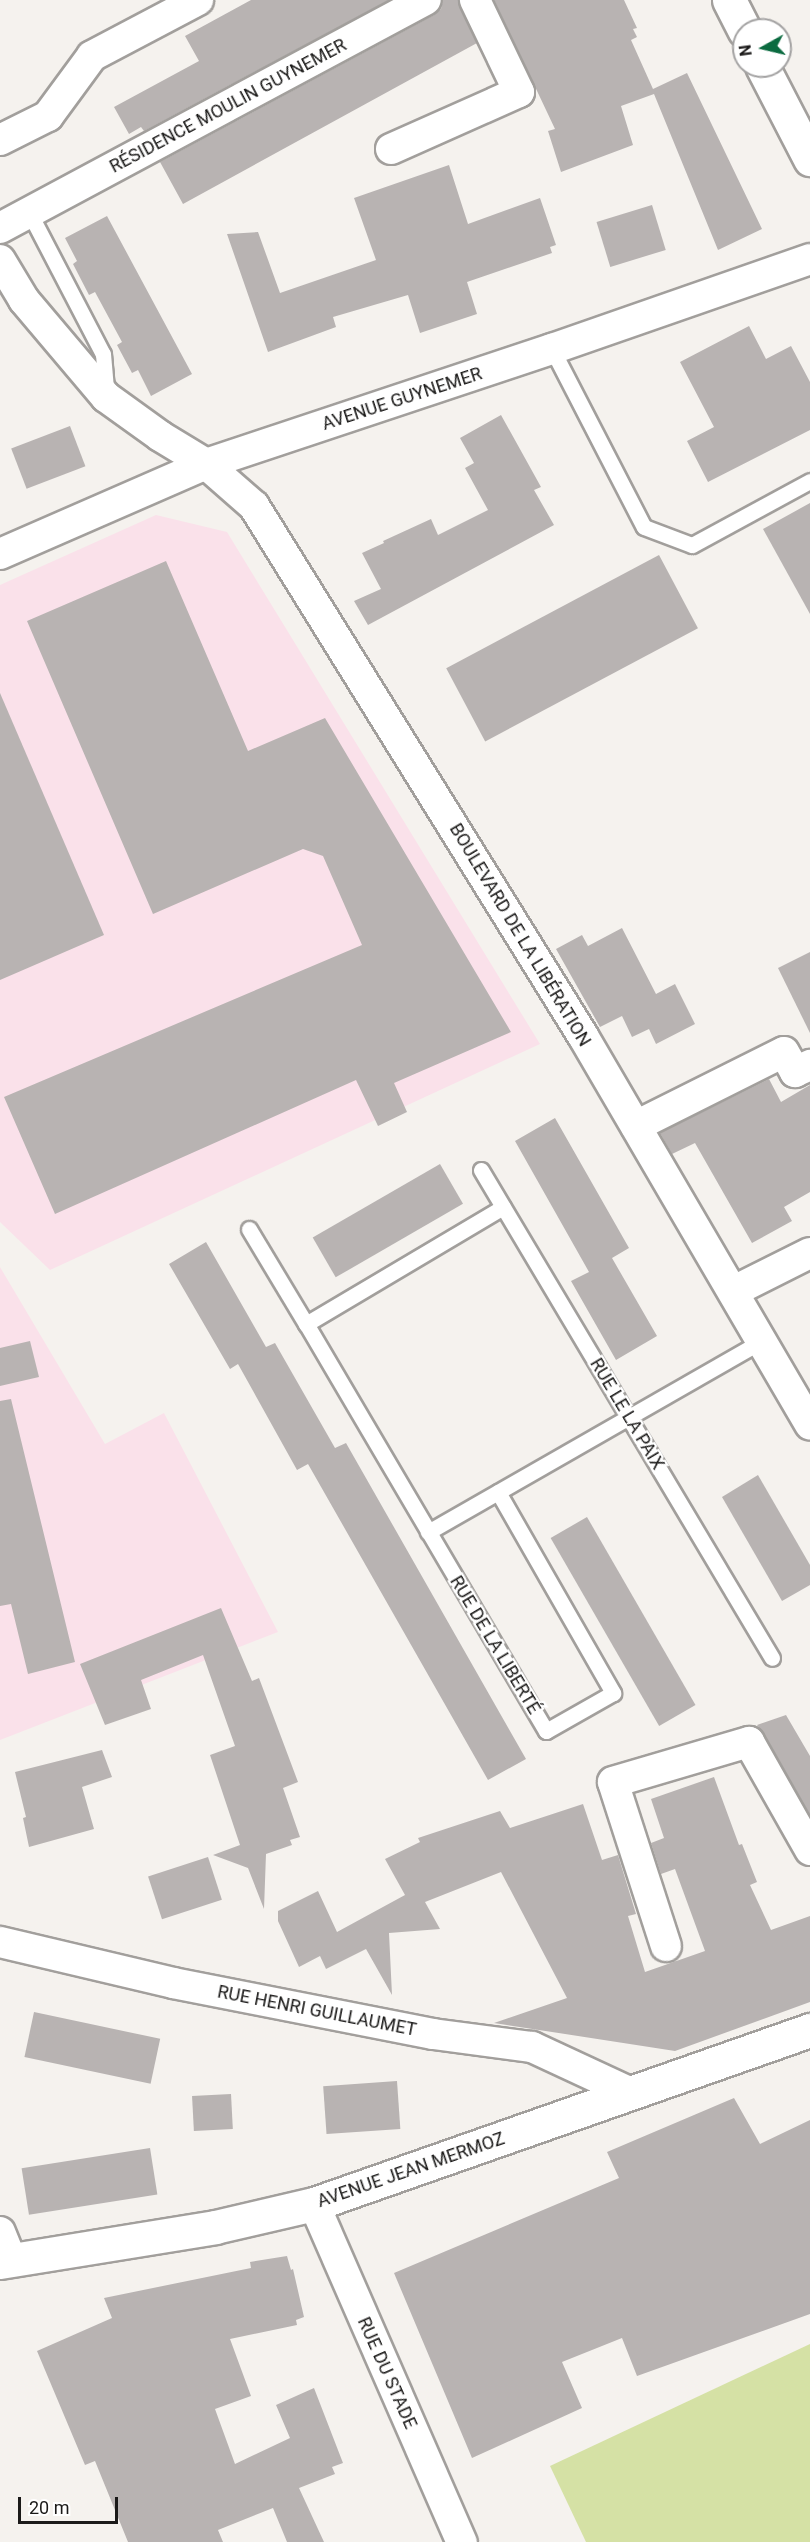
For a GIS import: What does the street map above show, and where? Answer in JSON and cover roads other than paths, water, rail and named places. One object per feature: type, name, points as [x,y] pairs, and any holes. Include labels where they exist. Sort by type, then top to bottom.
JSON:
[{"type":"street","points":[[0,140],[48,116],[92,56],[198,0]]},
{"type":"street","name":"RÉSIDENCE MOULIN GUYNEMER","points":[[0,228],[426,0]]},
{"type":"street","points":[[391,149],[519,92],[475,0]]},
{"type":"street","points":[[729,0],[738,18]]},
{"type":"street","points":[[768,78],[810,159]]},
{"type":"street","name":"AVENUE GUYNEMER","points":[[0,554],[206,464],[552,349],[810,259]]},
{"type":"street","name":"BOULEVARD DE LA LIBÉRATION","points":[[0,260],[24,300],[106,397],[160,436],[206,464],[254,506],[461,837],[636,1126],[810,1424]]},
{"type":"street","points":[[636,1126],[784,1052],[795,1072],[810,1065]]},
{"type":"street","points":[[734,1291],[810,1253]]},
{"type":"street","points":[[666,1946],[613,1782],[749,1742],[810,1850]]},
{"type":"street","name":"RUE HENRI GUILLAUMET","points":[[0,1942],[195,1988],[433,2034],[532,2047],[629,2092]]},
{"type":"street","name":"AVENUE JEAN MERMOZ","points":[[4,2251],[215,2227],[314,2204],[810,2030]]},
{"type":"street","name":"RUE DU STADE","points":[[314,2204],[462,2542]]},
{"type":"lane","points":[[29,213],[103,354],[106,397]]},
{"type":"lane","points":[[552,349],[644,527],[692,545],[810,482]]},
{"type":"lane","name":"RUE LE LA PAIX","points":[[481,1170],[772,1658]]},
{"type":"lane","points":[[306,1324],[503,1207]]},
{"type":"lane","name":"RUE DE LA LIBERTÉ","points":[[249,1229],[546,1731],[613,1693],[498,1492]]},
{"type":"lane","points":[[428,1532],[762,1341]]}]
